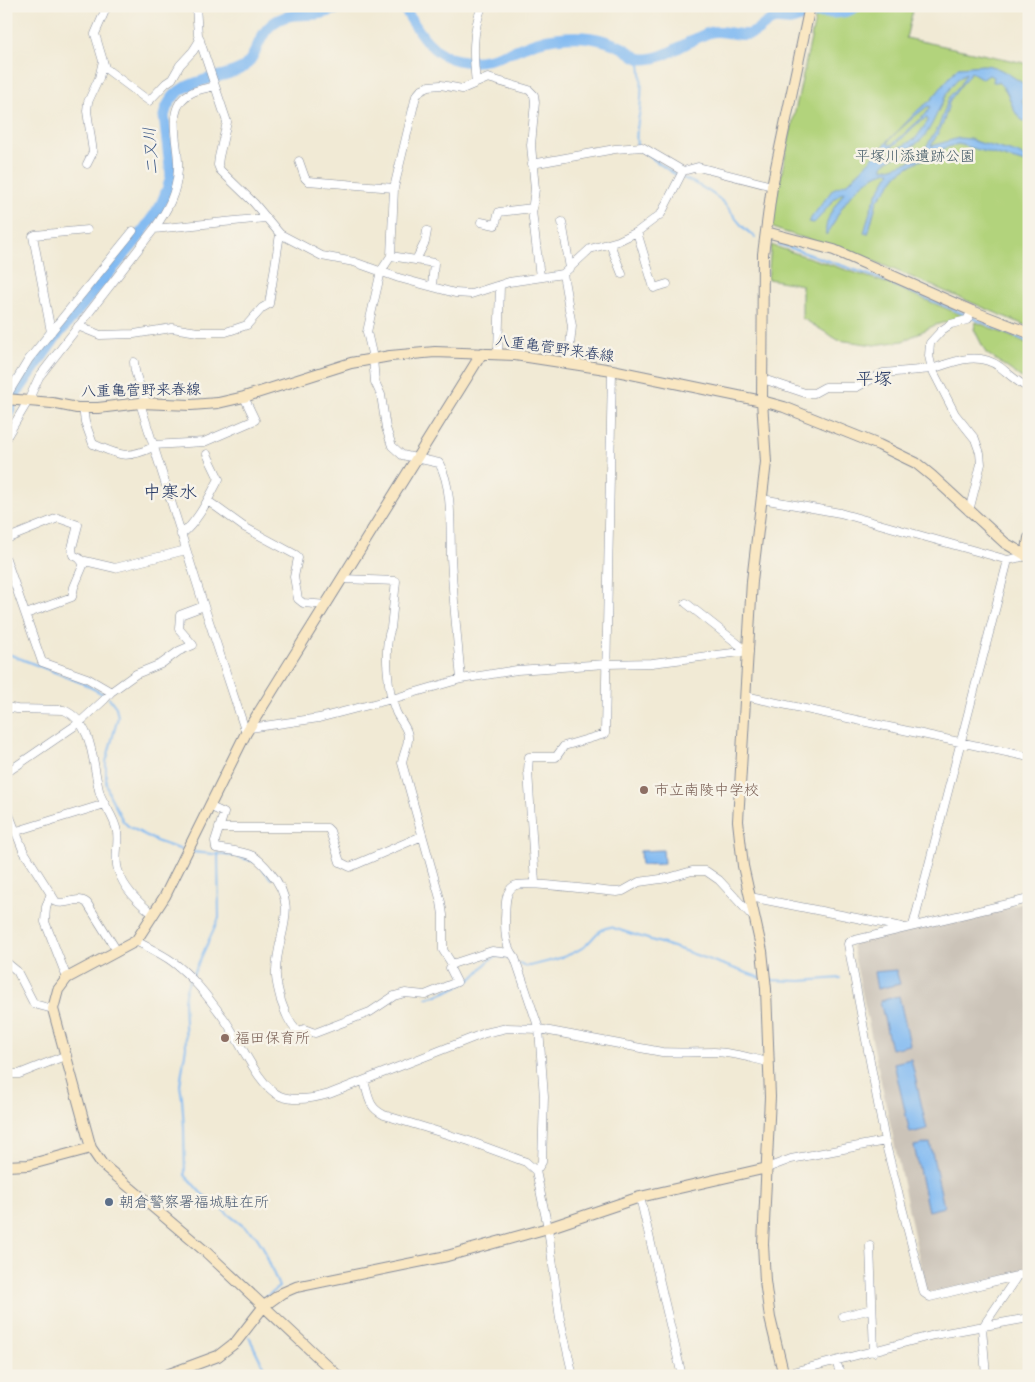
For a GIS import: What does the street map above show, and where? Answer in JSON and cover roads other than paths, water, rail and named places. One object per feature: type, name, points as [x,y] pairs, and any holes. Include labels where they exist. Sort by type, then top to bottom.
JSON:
[{"type":"street","points":[[107,6],[95,34],[104,68],[149,101],[172,79],[180,65],[200,40]]},
{"type":"street","points":[[196,6],[200,40],[227,122],[218,165],[220,170],[254,203],[280,234],[322,256],[354,262],[399,278],[455,294],[471,294],[510,282],[566,271],[590,249],[610,244],[637,232],[661,214],[683,171]]},
{"type":"street","points":[[810,6],[772,186],[763,254],[761,300],[762,401],[766,462],[752,581],[738,821],[743,866],[755,919],[765,979],[770,1097],[763,1244],[770,1318],[782,1375],[934,1335],[982,1328],[1029,1318]]},
{"type":"street","points":[[476,83],[473,53],[475,28],[482,7]]},
{"type":"street","points":[[87,164],[93,152],[87,111],[88,102],[99,78],[103,61]]},
{"type":"street","points":[[460,679],[451,555],[450,501],[442,468],[439,462],[402,455],[392,446],[386,428],[381,395],[375,382],[373,358],[367,332],[381,271],[391,256],[394,188],[416,96],[422,89],[429,86],[442,85],[462,89],[488,78],[529,90],[534,95],[531,145],[534,189],[532,208],[540,277]]},
{"type":"street","points":[[6,438],[28,401],[39,377],[167,210],[177,182],[179,159],[174,124],[178,107],[187,95],[194,91],[215,86]]},
{"type":"street","points":[[532,164],[615,149],[642,147],[683,171],[698,167],[772,186]]},
{"type":"street","points":[[300,161],[305,178],[308,181],[394,188]]},
{"type":"street","points":[[481,222],[496,225],[499,212],[532,208]]},
{"type":"street","points":[[154,229],[265,218]]},
{"type":"street","points":[[562,222],[572,326],[568,364]]},
{"type":"street","points":[[51,332],[33,236],[88,230]]},
{"type":"street","points":[[6,398],[30,359],[133,231]]},
{"type":"street","points":[[416,260],[425,242],[427,231]]},
{"type":"street","points":[[637,232],[654,288],[666,284]]},
{"type":"street","points":[[766,232],[834,250],[972,311],[1029,333]]},
{"type":"street","points":[[78,326],[100,335],[134,334],[172,328],[215,333],[226,332],[247,325],[262,308],[269,304],[280,234]]},
{"type":"street","points":[[610,244],[622,274]]},
{"type":"street","points":[[391,256],[434,263],[432,286]]},
{"type":"street","points":[[498,354],[500,285]]},
{"type":"street","points":[[969,511],[981,464],[980,453],[975,439],[955,414],[932,369],[929,356],[930,343],[942,330],[951,324],[967,320],[972,311]]},
{"type":"street","name":"八重亀菅野来春線","points":[[6,398],[83,408],[143,403],[191,405],[218,403],[244,397],[343,365],[373,358],[436,352],[515,355],[612,370],[784,407],[879,445],[916,463],[1005,543],[1027,556]]},
{"type":"street","points":[[338,1376],[206,1252],[102,1164],[91,1148],[53,1009],[58,990],[67,978],[136,941],[165,896],[248,730],[418,459],[482,353]]},
{"type":"street","points":[[763,379],[805,393],[814,393],[826,387],[857,387],[883,373],[932,369],[967,358],[980,358],[998,366],[1029,388]]},
{"type":"street","points":[[134,362],[136,377],[144,394],[143,403],[153,446],[204,606],[248,730]]},
{"type":"street","points":[[535,883],[528,771],[529,757],[556,757],[564,746],[606,734],[612,370]]},
{"type":"street","points":[[83,408],[85,422],[93,444],[119,454],[137,455],[153,446],[204,442],[255,420],[244,397]]},
{"type":"street","points":[[181,535],[196,520],[208,501],[219,477],[207,454]]},
{"type":"street","points":[[762,499],[840,513],[1008,560],[1027,556],[1029,538]]},
{"type":"street","points":[[208,501],[244,528],[296,555],[298,558],[294,578],[298,599],[303,603],[327,604]]},
{"type":"street","points":[[6,539],[58,518],[78,525],[72,548],[73,555],[83,563]]},
{"type":"street","points":[[83,563],[85,561],[115,568],[186,550]]},
{"type":"street","points":[[6,559],[42,662],[87,678],[111,692]]},
{"type":"street","points":[[909,926],[961,743],[1008,560]]},
{"type":"street","points":[[26,614],[72,597],[83,563]]},
{"type":"street","points":[[210,806],[224,814],[215,841],[216,848],[252,855],[276,879],[281,888],[286,909],[276,960],[276,982],[286,1014],[297,1031],[304,1029],[315,1033],[370,1012],[399,994],[430,994],[457,982],[450,968],[452,964],[443,950],[441,902],[402,763],[408,743],[408,732],[400,721],[392,699],[386,655],[396,581],[343,579]]},
{"type":"street","points":[[686,604],[748,651]]},
{"type":"street","points":[[6,773],[79,723],[111,692],[136,674],[161,664],[179,651],[193,645],[179,629],[180,616],[204,606]]},
{"type":"street","points":[[248,730],[319,718],[460,679],[517,670],[652,663],[748,651]]},
{"type":"street","points":[[745,696],[1029,757]]},
{"type":"street","points":[[6,707],[64,710],[79,723],[92,750],[99,787],[117,829],[116,859],[118,870],[133,897],[153,914]]},
{"type":"street","points":[[17,831],[105,804]]},
{"type":"street","points":[[6,807],[23,850],[56,902],[59,904],[80,899],[88,903],[117,951]]},
{"type":"street","points":[[220,828],[327,828],[330,831],[340,862],[350,867],[422,836]]},
{"type":"street","points":[[536,1171],[542,1162],[544,1096],[539,1029],[515,958],[510,953],[505,930],[506,901],[508,893],[513,886],[520,883],[535,883],[617,892],[623,891],[639,882],[706,871],[719,880],[755,919]]},
{"type":"street","points":[[51,893],[46,907],[46,922],[67,978]]},
{"type":"street","points":[[750,897],[909,926]]},
{"type":"street","points":[[1029,899],[909,926],[851,941],[848,944],[885,1141],[924,1293],[930,1297],[1029,1273]]},
{"type":"street","points":[[136,941],[172,961],[184,971],[222,1014],[254,1069],[272,1090],[281,1096],[315,1098],[364,1081],[484,1032],[507,1028],[539,1029],[662,1052],[714,1052],[768,1062]]},
{"type":"street","points":[[452,964],[492,951],[510,953]]},
{"type":"street","points":[[6,962],[17,971],[34,1004],[53,1009]]},
{"type":"street","points":[[6,1072],[19,1074],[67,1055]]},
{"type":"street","points":[[364,1081],[374,1110],[526,1162],[536,1171],[548,1228],[560,1319],[573,1376]]},
{"type":"street","points":[[164,1376],[218,1356],[236,1342],[264,1306],[282,1293],[296,1287],[447,1256],[548,1228],[640,1197],[767,1168],[791,1160],[885,1141]]},
{"type":"street","points":[[6,1166],[28,1165],[91,1148]]},
{"type":"street","points":[[640,1197],[682,1376]]},
{"type":"street","points":[[870,1246],[874,1352]]},
{"type":"street","points":[[986,1376],[982,1328],[1018,1276]]},
{"type":"street","points":[[843,1316],[872,1308]]},
{"type":"street","points":[[836,1361],[841,1376]]},
{"type":"water","points":[[983,65],[995,67],[1029,87],[1029,96],[1024,97],[1022,101],[1029,112],[1029,123],[1020,118],[1014,110],[1005,90],[998,82],[993,82],[994,77],[989,75],[983,79],[971,72],[950,100],[943,124],[931,146],[959,138],[970,139],[1017,153],[1029,159],[1029,164],[958,144],[942,149],[931,157],[916,162],[899,173],[877,201],[868,234],[864,233],[871,208],[891,171],[876,175],[855,191],[844,204],[826,235],[829,218],[844,192],[837,197],[814,223],[808,222],[833,189],[849,182],[889,141],[888,144],[890,145],[894,143],[926,114],[930,107],[928,106],[897,132],[919,109],[930,101],[958,67]],"holes":[[[966,73],[960,85],[949,97],[939,126],[919,158],[883,169],[885,163],[924,137],[947,93],[959,78]],[[927,118],[928,121],[916,138],[882,158],[881,155],[884,152],[922,120]]]},
{"type":"water","points":[[663,850],[664,864],[641,865],[640,851]]},
{"type":"water","points":[[896,970],[900,984],[877,989],[874,972]]},
{"type":"water","points":[[899,996],[910,1045],[891,1049],[880,1001]]},
{"type":"water","points":[[911,1059],[927,1129],[910,1133],[894,1063]]},
{"type":"water","points":[[930,1143],[944,1207],[928,1211],[914,1146]]},
{"type":"waterway","name":"二又川","points":[[6,420],[13,398],[55,338],[135,242],[160,207],[171,175],[164,116],[173,97],[197,82],[241,69],[250,61],[266,31],[278,20],[295,15],[323,13],[346,6]]},
{"type":"waterway","name":"二又川","points":[[403,6],[425,39],[439,52],[458,60],[472,61],[496,57],[543,40],[574,37],[606,41],[623,48],[639,58],[651,58],[660,56],[712,32],[722,31],[745,35],[756,31],[772,20],[791,20],[813,13],[836,13],[857,6]]},
{"type":"waterway","points":[[637,145],[642,90],[639,59]]},
{"type":"waterway","points":[[639,149],[678,176]]},
{"type":"waterway","points":[[683,178],[713,194],[728,208],[743,227],[755,237]]},
{"type":"waterway","points":[[779,244],[878,278],[967,315]]},
{"type":"waterway","points":[[971,317],[1029,342]]},
{"type":"waterway","points":[[6,653],[82,683],[105,695]]},
{"type":"waterway","points":[[109,698],[116,707],[118,717],[106,762],[106,782],[109,794],[123,821],[128,826],[156,841],[182,850]]},
{"type":"waterway","points":[[192,852],[235,856],[256,862]]},
{"type":"waterway","points":[[193,975],[219,918],[218,853]]},
{"type":"waterway","points":[[263,869],[271,879]]},
{"type":"waterway","points":[[520,963],[530,966],[570,954],[586,945],[601,930],[610,927],[761,978]]},
{"type":"waterway","points":[[427,998],[443,993],[470,980],[491,959],[496,957],[510,958]]},
{"type":"waterway","points":[[768,980],[801,981],[840,978]]},
{"type":"waterway","points":[[190,979],[184,1000],[186,1047],[180,1085],[184,1128],[185,1175],[201,1193],[256,1236],[263,1247],[279,1287],[263,1299]]},
{"type":"waterway","points":[[302,1032],[311,1036]]},
{"type":"waterway","points":[[249,1337],[268,1376]]},
{"type":"place","name":"市立南陵中学校","points":[[644,790]]},
{"type":"place","name":"福田保育所","points":[[225,1038]]},
{"type":"place","name":"朝倉警察署福城駐在所","points":[[109,1202]]},
{"type":"district","name":"平塚","points":[[874,379]]},
{"type":"district","name":"中寒水","points":[[170,492]]},
{"type":"park label","name":"平塚川添遺跡公園","points":[[915,156]]}]
